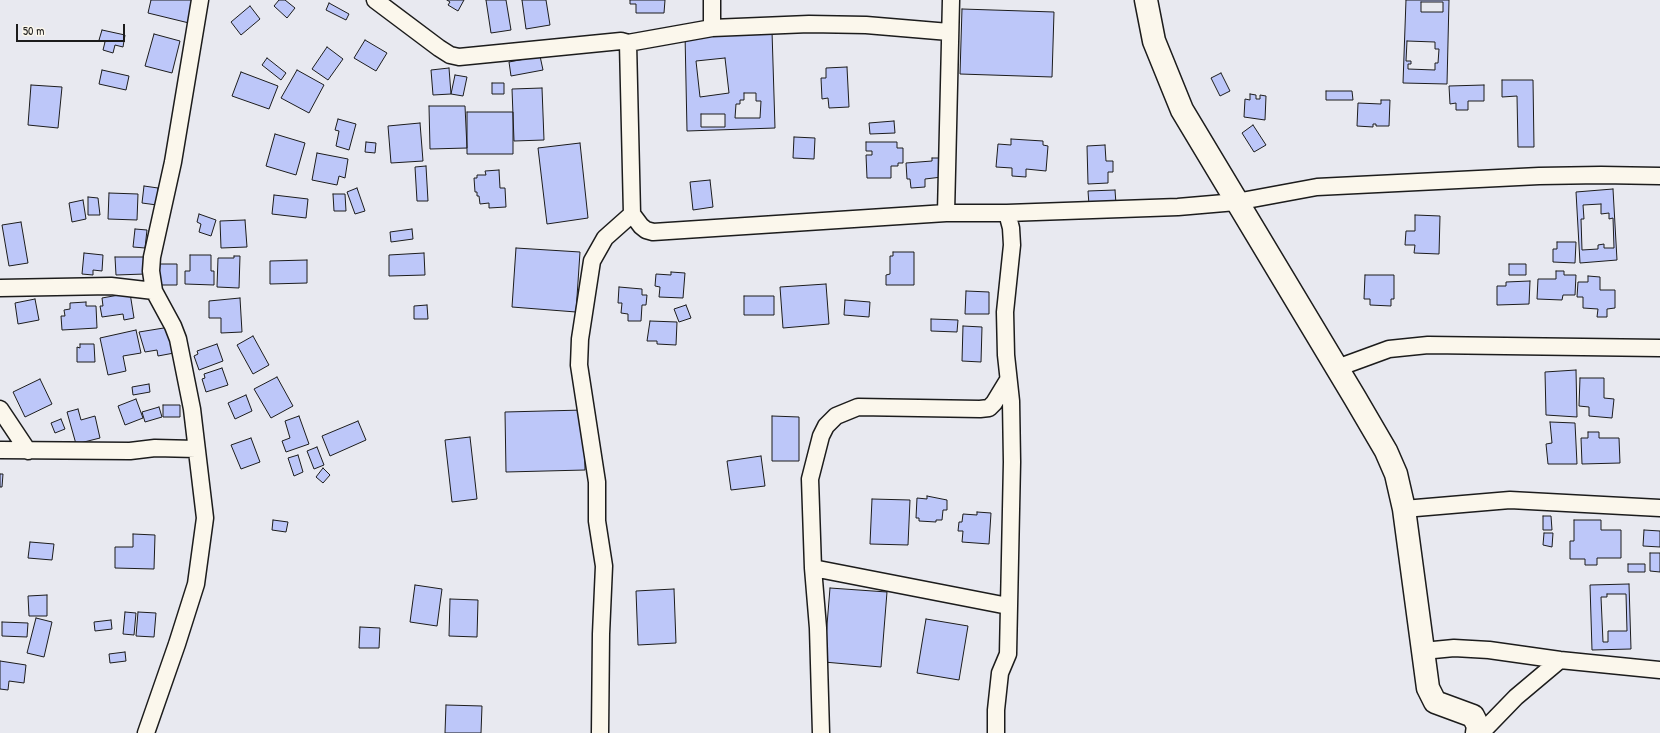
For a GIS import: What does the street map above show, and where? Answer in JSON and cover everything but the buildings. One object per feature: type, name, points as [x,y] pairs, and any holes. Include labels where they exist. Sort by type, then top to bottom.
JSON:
[{"type":"street","points":[[146,733],[196,584],[205,518],[192,409],[178,339],[173,326],[154,290],[151,271],[152,257],[173,162],[200,0]]},
{"type":"street","points":[[375,0],[439,48],[450,55],[459,57],[621,41],[628,42],[712,28],[809,24],[859,25],[949,32]]},
{"type":"street","points":[[712,0],[712,28]]},
{"type":"street","points":[[946,213],[949,32],[951,0]]},
{"type":"street","points":[[1146,0],[1154,41],[1172,89],[1182,110],[1236,202],[1244,211],[1386,451],[1396,474],[1404,509],[1428,688],[1435,702],[1473,716],[1478,726],[1477,733]]},
{"type":"street","points":[[628,42],[632,214],[641,226],[653,232],[946,213],[1007,213],[1178,207],[1236,202],[1317,187],[1539,176],[1660,176]]},
{"type":"street","points":[[996,733],[996,710],[1000,673],[1008,654],[1012,462],[1011,401],[1008,380],[1005,312],[1012,245],[1011,228],[1007,213]]},
{"type":"street","points":[[600,733],[601,634],[604,566],[597,521],[598,482],[579,364],[580,339],[592,261],[605,238],[632,214]]},
{"type":"street","points":[[0,288],[111,286],[154,290]]},
{"type":"street","points":[[1337,368],[1388,349],[1428,345],[1660,348]]},
{"type":"street","points":[[821,733],[818,628],[813,568],[810,479],[821,436],[831,421],[847,410],[858,407],[989,408],[994,403],[1008,380]]},
{"type":"street","points":[[0,409],[28,451]]},
{"type":"street","points":[[0,450],[196,449]]},
{"type":"street","points":[[1404,509],[1510,500],[1660,508]]},
{"type":"street","points":[[813,568],[1008,606]]},
{"type":"street","points":[[1423,651],[1454,648],[1489,650],[1560,660],[1660,670]]},
{"type":"street","points":[[1481,733],[1516,697],[1560,660]]}]
